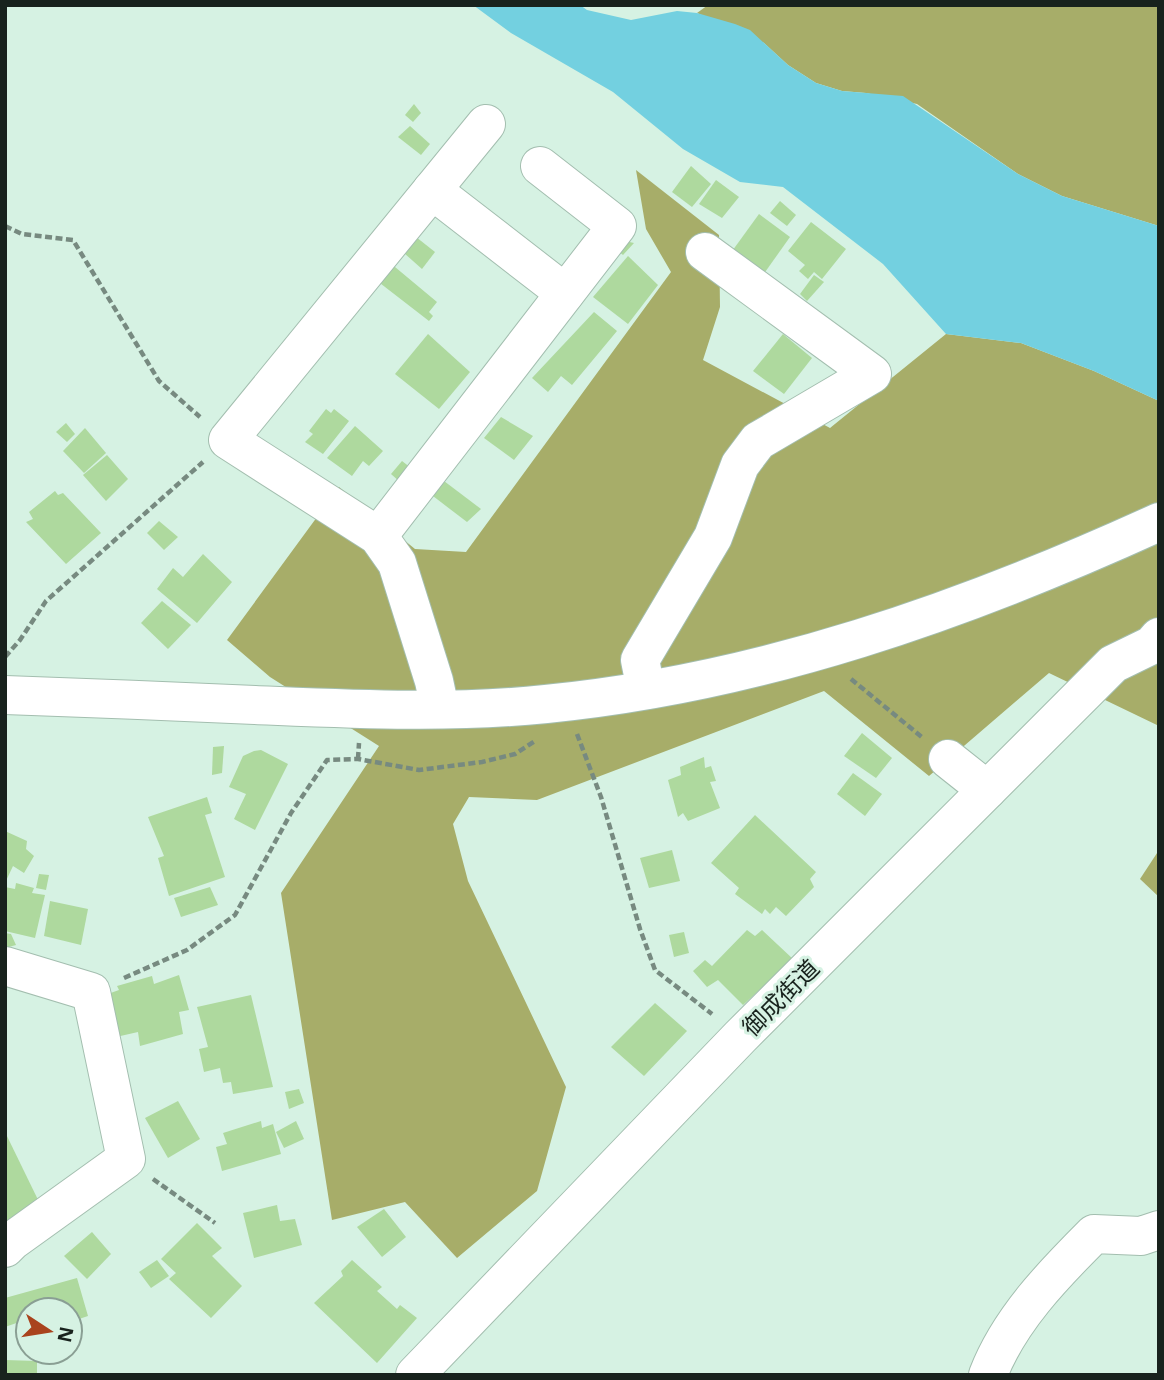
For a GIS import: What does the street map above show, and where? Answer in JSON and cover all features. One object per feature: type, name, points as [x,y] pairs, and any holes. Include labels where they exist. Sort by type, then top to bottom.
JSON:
[{"type":"street","points":[[440,709],[434,681],[397,563],[378,536],[227,441],[486,124]]},
{"type":"street","points":[[378,536],[617,226],[540,166]]},
{"type":"street","points":[[432,190],[565,293]]},
{"type":"street","points":[[646,690],[640,660],[713,537],[740,466],[758,441],[872,373],[705,252]]},
{"type":"street","points":[[5,695],[360,711],[556,702],[646,690],[745,671],[911,622],[1006,588],[1159,522]]},
{"type":"street","name":"御成街道","points":[[415,1375],[740,1037],[1113,664],[1152,645],[1159,638]]},
{"type":"street","points":[[948,759],[987,790]]},
{"type":"street","points":[[5,966],[91,992],[126,1159],[5,1248]]},
{"type":"street","points":[[988,1375],[997,1350],[1048,1280],[1094,1234],[1141,1236],[1159,1230]]},
{"type":"path","points":[[5,226],[22,234],[73,240],[159,381],[227,441],[46,601],[5,657]]},
{"type":"path","points":[[817,651],[948,759]]},
{"type":"path","points":[[91,992],[187,950],[235,915],[291,813],[327,760],[358,759],[419,770],[482,762],[516,754],[541,738],[556,702]]},
{"type":"path","points":[[556,702],[601,797],[640,929],[655,970],[740,1037]]},
{"type":"path","points":[[126,1159],[215,1223]]},
{"type":"green space","points":[[708,5],[1159,5],[1159,226],[1062,196],[1018,174],[917,104],[866,93],[842,91],[816,83],[788,65],[764,43],[697,13]]},
{"type":"green space","points":[[636,170],[719,235],[720,307],[703,360],[830,428],[946,334],[1021,343],[1094,371],[1159,401],[1159,726],[1049,673],[929,776],[824,691],[537,800],[469,797],[453,824],[468,881],[566,1087],[537,1191],[457,1258],[405,1202],[332,1220],[281,893],[379,746],[270,677],[227,640],[339,487],[415,549],[466,552],[671,272],[646,229]]},
{"type":"green space","points":[[1159,850],[1159,897],[1140,879]]},
{"type":"water","points":[[473,5],[580,5],[587,10],[631,20],[677,11],[697,13],[735,24],[750,30],[788,65],[816,83],[842,91],[903,96],[1018,174],[1062,196],[1159,226],[1159,401],[1094,371],[1021,343],[946,334],[883,264],[783,187],[740,182],[683,149],[613,92],[511,33]]},
{"type":"building","points":[[414,104],[421,113],[413,122],[405,115]]},
{"type":"building","points":[[410,126],[430,144],[421,155],[398,137]]},
{"type":"building","points":[[691,166],[711,184],[692,207],[672,192]]},
{"type":"building","points":[[716,180],[739,197],[722,218],[699,204]]},
{"type":"building","points":[[780,201],[796,215],[787,226],[770,213]]},
{"type":"building","points":[[759,214],[790,237],[763,275],[730,254]]},
{"type":"building","points":[[811,222],[846,249],[822,279],[814,272],[808,279],[799,271],[805,265],[788,251]]},
{"type":"building","points":[[411,233],[435,252],[422,269],[404,253]]},
{"type":"building","points":[[625,241],[634,243],[623,255],[618,251]]},
{"type":"building","points":[[628,256],[658,285],[628,324],[593,297]]},
{"type":"building","points":[[389,262],[437,302],[429,312],[433,316],[429,321],[376,280]]},
{"type":"building","points":[[814,275],[824,282],[807,301],[800,294]]},
{"type":"building","points":[[594,312],[617,331],[572,385],[561,376],[548,392],[532,378]]},
{"type":"building","points":[[428,334],[470,372],[439,409],[395,374]]},
{"type":"building","points":[[783,334],[812,358],[784,394],[753,371]]},
{"type":"building","points":[[326,409],[331,413],[334,409],[349,421],[323,454],[305,442],[313,434],[309,431]]},
{"type":"building","points":[[501,417],[533,436],[514,460],[484,438]]},
{"type":"building","points":[[66,423],[75,434],[67,442],[56,432]]},
{"type":"building","points":[[355,426],[383,451],[369,466],[363,461],[352,476],[327,458]]},
{"type":"building","points":[[85,428],[106,453],[84,473],[63,451]]},
{"type":"building","points":[[107,455],[128,479],[106,501],[83,475]]},
{"type":"building","points":[[402,461],[411,468],[400,482],[391,474]]},
{"type":"building","points":[[444,481],[481,509],[467,522],[429,493]]},
{"type":"building","points":[[55,491],[58,495],[63,493],[101,533],[66,564],[26,522],[33,519],[29,512]]},
{"type":"building","points":[[159,521],[178,537],[164,550],[147,533]]},
{"type":"building","points":[[203,554],[232,582],[197,623],[157,589],[173,568],[183,577]]},
{"type":"building","points":[[162,601],[191,625],[168,649],[141,623]]},
{"type":"building","points":[[862,733],[892,758],[876,778],[844,756]]},
{"type":"building","points":[[224,746],[222,773],[212,775],[213,747]]},
{"type":"building","points":[[261,750],[288,764],[255,830],[234,819],[246,794],[229,787],[243,756]]},
{"type":"building","points":[[704,757],[705,768],[711,766],[716,781],[710,782],[720,808],[688,821],[683,813],[678,817],[668,780],[681,775],[680,767]]},
{"type":"building","points":[[853,773],[882,794],[865,816],[837,794]]},
{"type":"building","points":[[207,797],[212,813],[205,815],[225,877],[169,896],[158,858],[164,856],[148,817]]},
{"type":"building","points":[[755,815],[816,872],[810,879],[814,887],[786,916],[776,907],[770,914],[765,909],[762,914],[735,894],[739,888],[711,863]]},
{"type":"building","points":[[5,831],[27,841],[26,849],[34,856],[24,873],[13,866],[5,883]]},
{"type":"building","points":[[672,850],[680,881],[649,888],[640,858]]},
{"type":"building","points":[[39,874],[49,875],[46,890],[36,888]]},
{"type":"building","points":[[16,883],[34,888],[32,893],[45,895],[35,938],[5,931],[5,887],[15,889]]},
{"type":"building","points":[[210,887],[218,905],[181,917],[174,898]]},
{"type":"building","points":[[50,901],[88,909],[81,945],[44,936]]},
{"type":"building","points":[[747,930],[755,936],[762,930],[793,959],[743,1005],[718,980],[707,987],[693,971],[705,960],[712,966]]},
{"type":"building","points":[[684,932],[689,953],[674,957],[669,935]]},
{"type":"building","points":[[5,933],[11,934],[16,945],[5,948]]},
{"type":"building","points":[[179,975],[189,1010],[179,1012],[183,1034],[140,1046],[138,1032],[116,1037],[105,995],[119,990],[117,986],[152,976],[154,984]]},
{"type":"building","points":[[251,995],[273,1087],[233,1094],[231,1082],[223,1083],[220,1068],[204,1072],[199,1049],[208,1047],[197,1007]]},
{"type":"building","points":[[655,1003],[687,1031],[644,1076],[611,1047]]},
{"type":"building","points":[[299,1089],[304,1103],[289,1109],[285,1092]]},
{"type":"building","points":[[178,1101],[200,1139],[168,1158],[145,1118]]},
{"type":"building","points":[[261,1121],[262,1128],[273,1124],[281,1154],[222,1171],[216,1147],[227,1144],[223,1133]]},
{"type":"building","points":[[296,1121],[304,1139],[284,1148],[276,1132]]},
{"type":"building","points":[[5,1132],[42,1208],[5,1226]]},
{"type":"building","points":[[277,1205],[280,1221],[295,1219],[302,1245],[254,1258],[243,1213]]},
{"type":"building","points":[[384,1209],[406,1237],[382,1257],[357,1227]]},
{"type":"building","points":[[197,1223],[222,1248],[212,1256],[242,1286],[211,1318],[169,1279],[176,1273],[161,1259]]},
{"type":"building","points":[[92,1232],[111,1254],[87,1279],[64,1256]]},
{"type":"building","points":[[157,1260],[169,1276],[151,1288],[139,1272]]},
{"type":"building","points":[[352,1260],[382,1287],[377,1291],[397,1309],[400,1305],[417,1318],[377,1363],[314,1303],[343,1276],[341,1271]]},
{"type":"building","points":[[77,1278],[82,1296],[14,1296],[14,1324],[5,1327],[5,1298]]},
{"type":"building","points":[[5,1360],[14,1360],[14,1366],[37,1366],[37,1375],[5,1375]]}]
